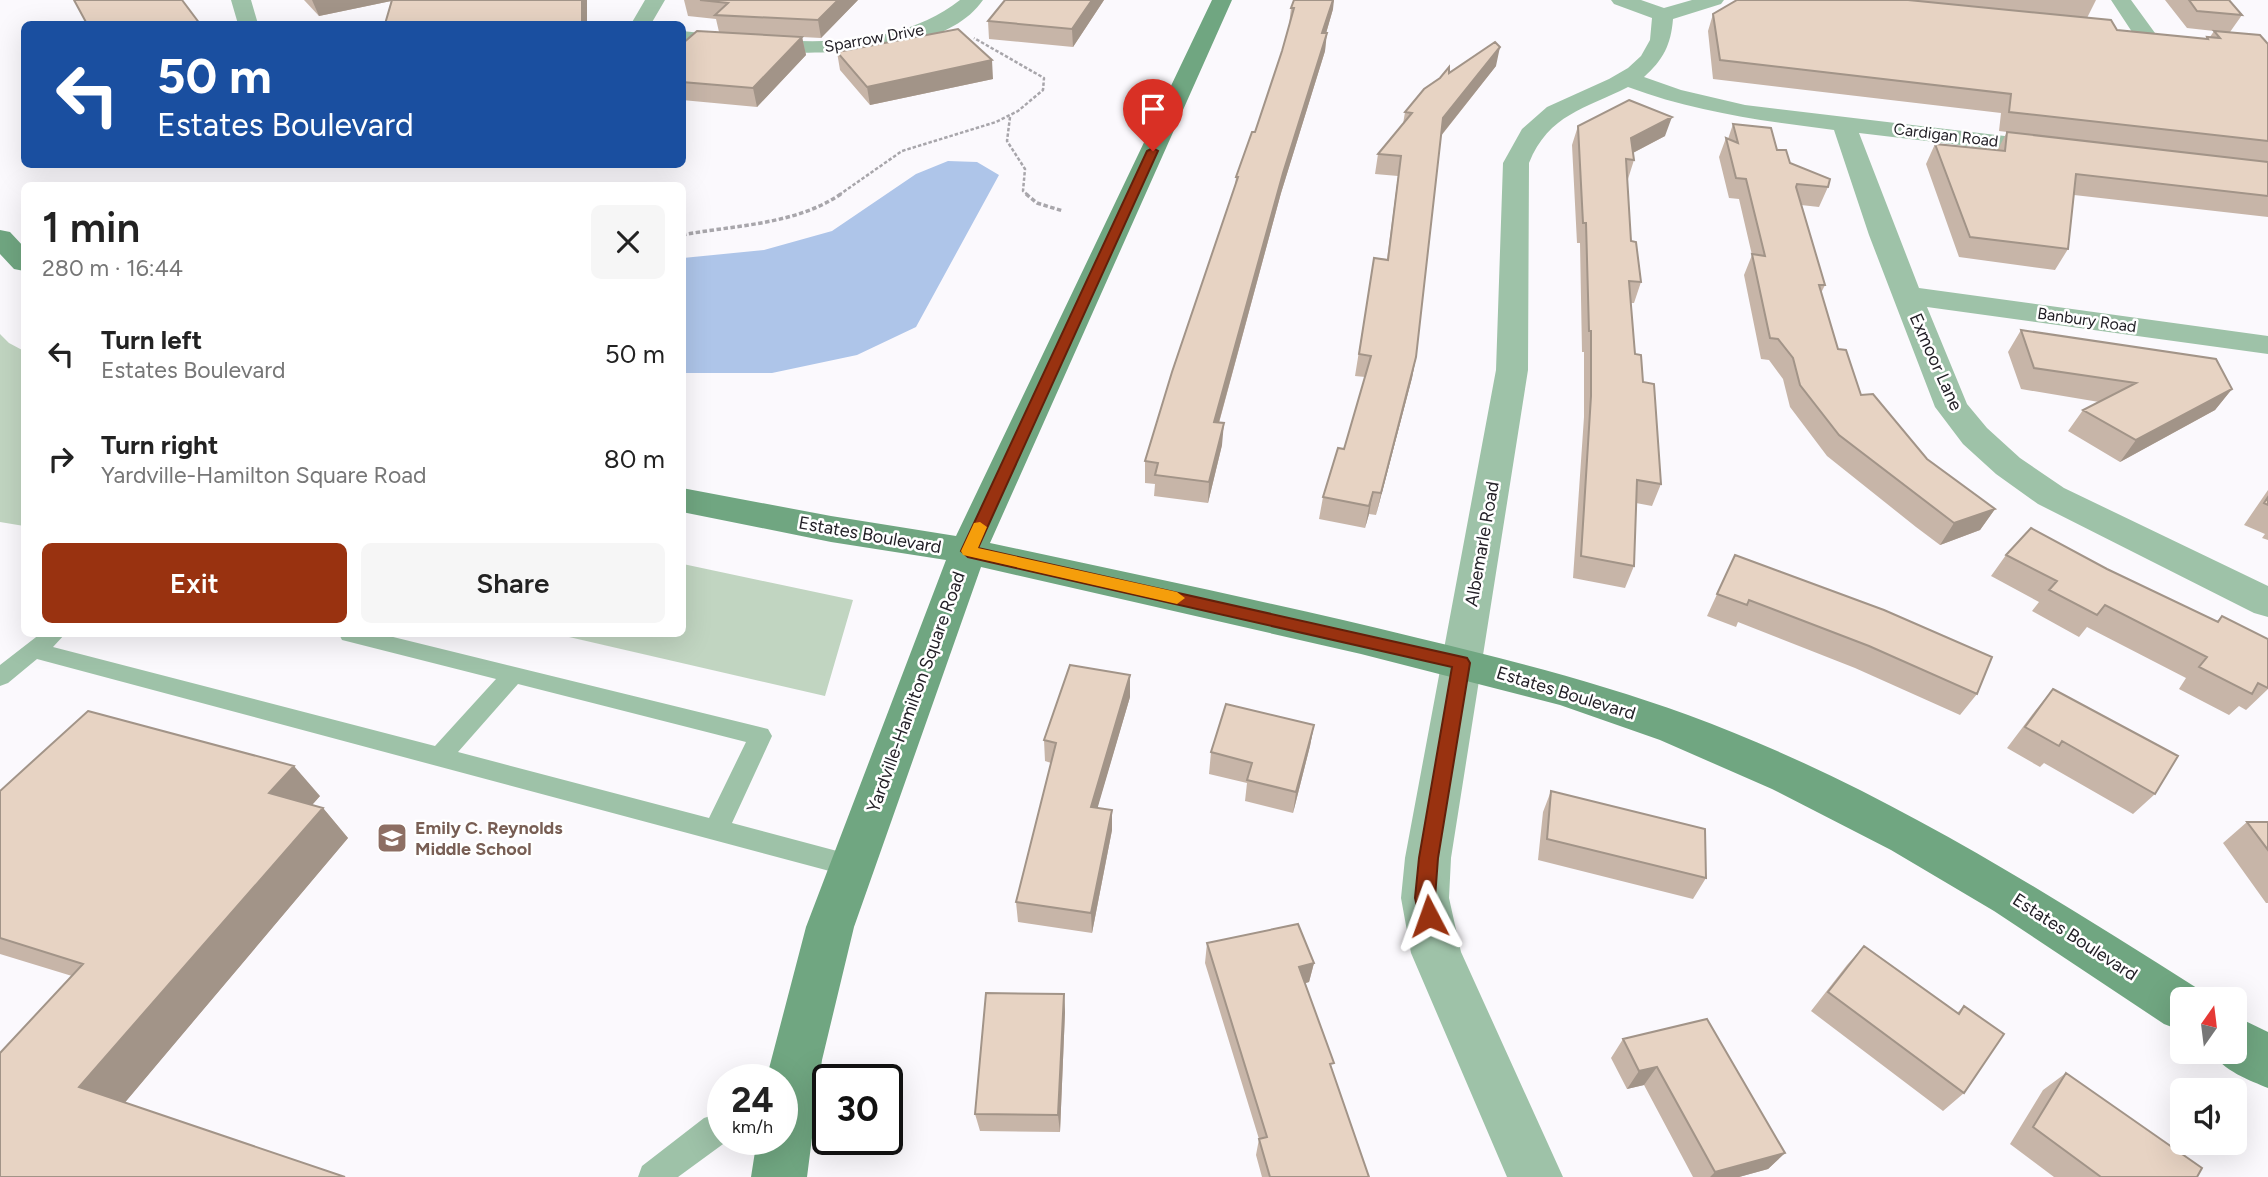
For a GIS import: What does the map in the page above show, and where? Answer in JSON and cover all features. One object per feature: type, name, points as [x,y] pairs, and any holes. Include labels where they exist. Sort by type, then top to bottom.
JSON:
[{"type":"street","points":[[241,0],[247,21]]},
{"type":"street","points":[[643,21],[655,0]]},
{"type":"street","name":"Sparrow Drive","points":[[686,38],[809,48],[865,43],[935,27],[960,13],[973,0]]},
{"type":"street","name":"Yardville-Hamilton Square Road","points":[[795,1064],[830,927],[968,551],[1222,0]]},
{"type":"street","points":[[1621,0],[1663,15],[1714,0]]},
{"type":"street","points":[[2121,0],[2144,33]]},
{"type":"street","name":"Albemarle Road","points":[[1535,1177],[1436,953],[1425,898],[1428,858],[1512,370],[1516,163],[1524,143],[1539,125],[1560,110],[1627,79],[1645,67],[1655,55],[1664,31],[1663,15]]},
{"type":"street","points":[[2117,31],[2169,36]]},
{"type":"street","name":"Cardigan Road","points":[[1627,79],[1710,105],[1844,124],[2077,151]]},
{"type":"street","name":"Exmoor Lane","points":[[1844,124],[1907,295],[1952,407],[1975,436],[2008,466],[2051,496],[2268,603]]},
{"type":"street","points":[[0,238],[21,260]]},
{"type":"street","name":"Banbury Road","points":[[1907,295],[2268,345]]},
{"type":"street","name":"Estates Boulevard","points":[[686,501],[831,529],[968,551],[1461,663],[1565,690],[1675,728],[1788,776],[1907,836],[2011,896],[2170,999]]},
{"type":"street","points":[[2247,1049],[2268,1062]]},
{"type":"street","name":"Yardville-Hamilton Square Road","points":[[779,1177],[781,1155]]},
{"type":"lane","points":[[0,677],[50,637]]},
{"type":"lane","points":[[362,637],[761,737],[716,830]]},
{"type":"lane","points":[[33,650],[852,866]]},
{"type":"lane","points":[[440,757],[513,675]]},
{"type":"lane","points":[[653,1177],[707,1135]]},
{"type":"path","points":[[686,234],[787,217],[822,206],[860,181],[881,162],[903,151],[974,131],[1010,116],[1043,90],[1044,78],[979,39],[935,27]]},
{"type":"path","points":[[1010,116],[1004,133],[1008,147],[1025,169],[1021,181],[1023,191],[1037,203],[1063,211]]},
{"type":"green space","points":[[0,334],[21,349],[21,526],[0,522]]},
{"type":"green space","points":[[686,565],[853,600],[825,696],[569,637],[686,637]]},
{"type":"water","points":[[948,161],[977,162],[999,175],[916,327],[857,355],[772,373],[686,373],[686,258],[764,250],[832,231],[916,174]]},
{"type":"building","points":[[74,0],[182,0],[198,21],[85,21]]},
{"type":"building","points":[[392,0],[582,0],[582,21],[386,21]]},
{"type":"building","points":[[700,0],[838,0],[818,20],[715,15],[728,3]]},
{"type":"building","points":[[1005,0],[1092,0],[1072,29],[988,21]]},
{"type":"building","points":[[1294,0],[1333,0],[1322,33],[1327,33],[1283,173],[1214,422],[1224,423],[1209,482],[1155,475],[1158,463],[1145,461],[1236,177],[1252,132],[1255,132],[1282,51]]},
{"type":"building","points":[[1737,0],[1908,0],[2111,20],[2117,30],[2208,39],[2207,37],[2220,38],[2214,31],[2260,35],[2268,44],[2268,141],[2009,112],[2011,94],[1720,60],[1713,14]]},
{"type":"building","points":[[2189,0],[2229,0],[2242,15],[2197,11]]},
{"type":"building","points":[[958,29],[992,60],[867,87],[837,52]]},
{"type":"building","points":[[697,31],[802,37],[753,88],[686,82],[686,41]]},
{"type":"building","points":[[1495,42],[1500,47],[1443,118],[1416,357],[1381,493],[1373,492],[1369,506],[1323,497],[1338,448],[1344,449],[1371,356],[1359,354],[1374,258],[1388,260],[1401,156],[1378,154],[1412,113],[1405,112],[1424,89],[1440,78],[1449,67],[1449,73]]},
{"type":"building","points":[[1629,100],[1672,117],[1631,138],[1634,160],[1626,159],[1631,241],[1636,242],[1641,282],[1629,281],[1635,354],[1641,355],[1643,382],[1654,384],[1661,484],[1637,480],[1634,566],[1581,556],[1591,396],[1591,331],[1578,126]]},
{"type":"building","points":[[1733,124],[1771,128],[1777,150],[1786,150],[1790,163],[1830,179],[1828,187],[1797,184],[1796,187],[1825,285],[1819,285],[1838,349],[1846,350],[1861,395],[1873,394],[1927,459],[1995,509],[1954,523],[1839,435],[1800,385],[1793,358],[1778,339],[1770,338],[1752,254],[1765,256],[1746,179],[1736,178],[1726,138],[1738,143]]},
{"type":"building","points":[[2007,132],[2268,162],[2268,196],[2076,174],[2068,249],[1970,237],[1935,144],[2005,151]]},
{"type":"building","points":[[2021,330],[2216,359],[2232,389],[2136,440],[2083,410],[2136,383],[2034,368]]},
{"type":"building","points":[[2031,528],[2107,569],[2218,622],[2222,616],[2268,639],[2268,688],[2258,683],[2252,694],[2199,667],[2207,657],[2105,605],[2097,615],[2049,590],[2057,581],[2006,555]]},
{"type":"building","points":[[1735,555],[1884,610],[1992,657],[1977,694],[1869,646],[1749,600],[1747,605],[1717,594]]},
{"type":"building","points":[[1070,665],[1130,675],[1091,807],[1112,810],[1091,913],[1016,902],[1056,743],[1044,740]]},
{"type":"building","points":[[2053,689],[2178,756],[2155,794],[2062,741],[2059,746],[2025,727]]},
{"type":"building","points":[[1226,704],[1314,725],[1296,792],[1247,780],[1252,763],[1211,752]]},
{"type":"building","points":[[88,711],[294,766],[269,793],[323,808],[79,1087],[345,1177],[0,1177],[0,1053],[83,964],[0,938],[0,791]]},
{"type":"building","points":[[1551,791],[1705,829],[1706,878],[1547,839]]},
{"type":"building","points":[[2247,822],[2268,822],[2268,850]]},
{"type":"building","points":[[1298,924],[1314,963],[1299,967],[1334,1063],[1330,1064],[1369,1177],[1270,1177],[1259,1139],[1267,1137],[1207,943]]},
{"type":"building","points":[[1864,946],[1959,1014],[1964,1006],[2004,1034],[1964,1093],[1828,992]]},
{"type":"building","points":[[986,993],[1064,994],[1058,1115],[975,1114]]},
{"type":"building","points":[[1707,1019],[1785,1153],[1715,1172],[1657,1067],[1639,1071],[1623,1039]]},
{"type":"building","points":[[2066,1073],[2170,1146],[2170,1155],[2183,1155],[2202,1168],[2197,1177],[2101,1177],[2033,1127]]},
{"type":"slow traffic","points":[[980,527],[968,551],[1177,598]]},
{"type":"place","name":"Emily C. Reynolds Middle School","points":[[392,838]]},
{"type":"route","points":[[1153,151],[968,551],[1461,663],[1428,858],[1425,898],[1429,916]]}]
